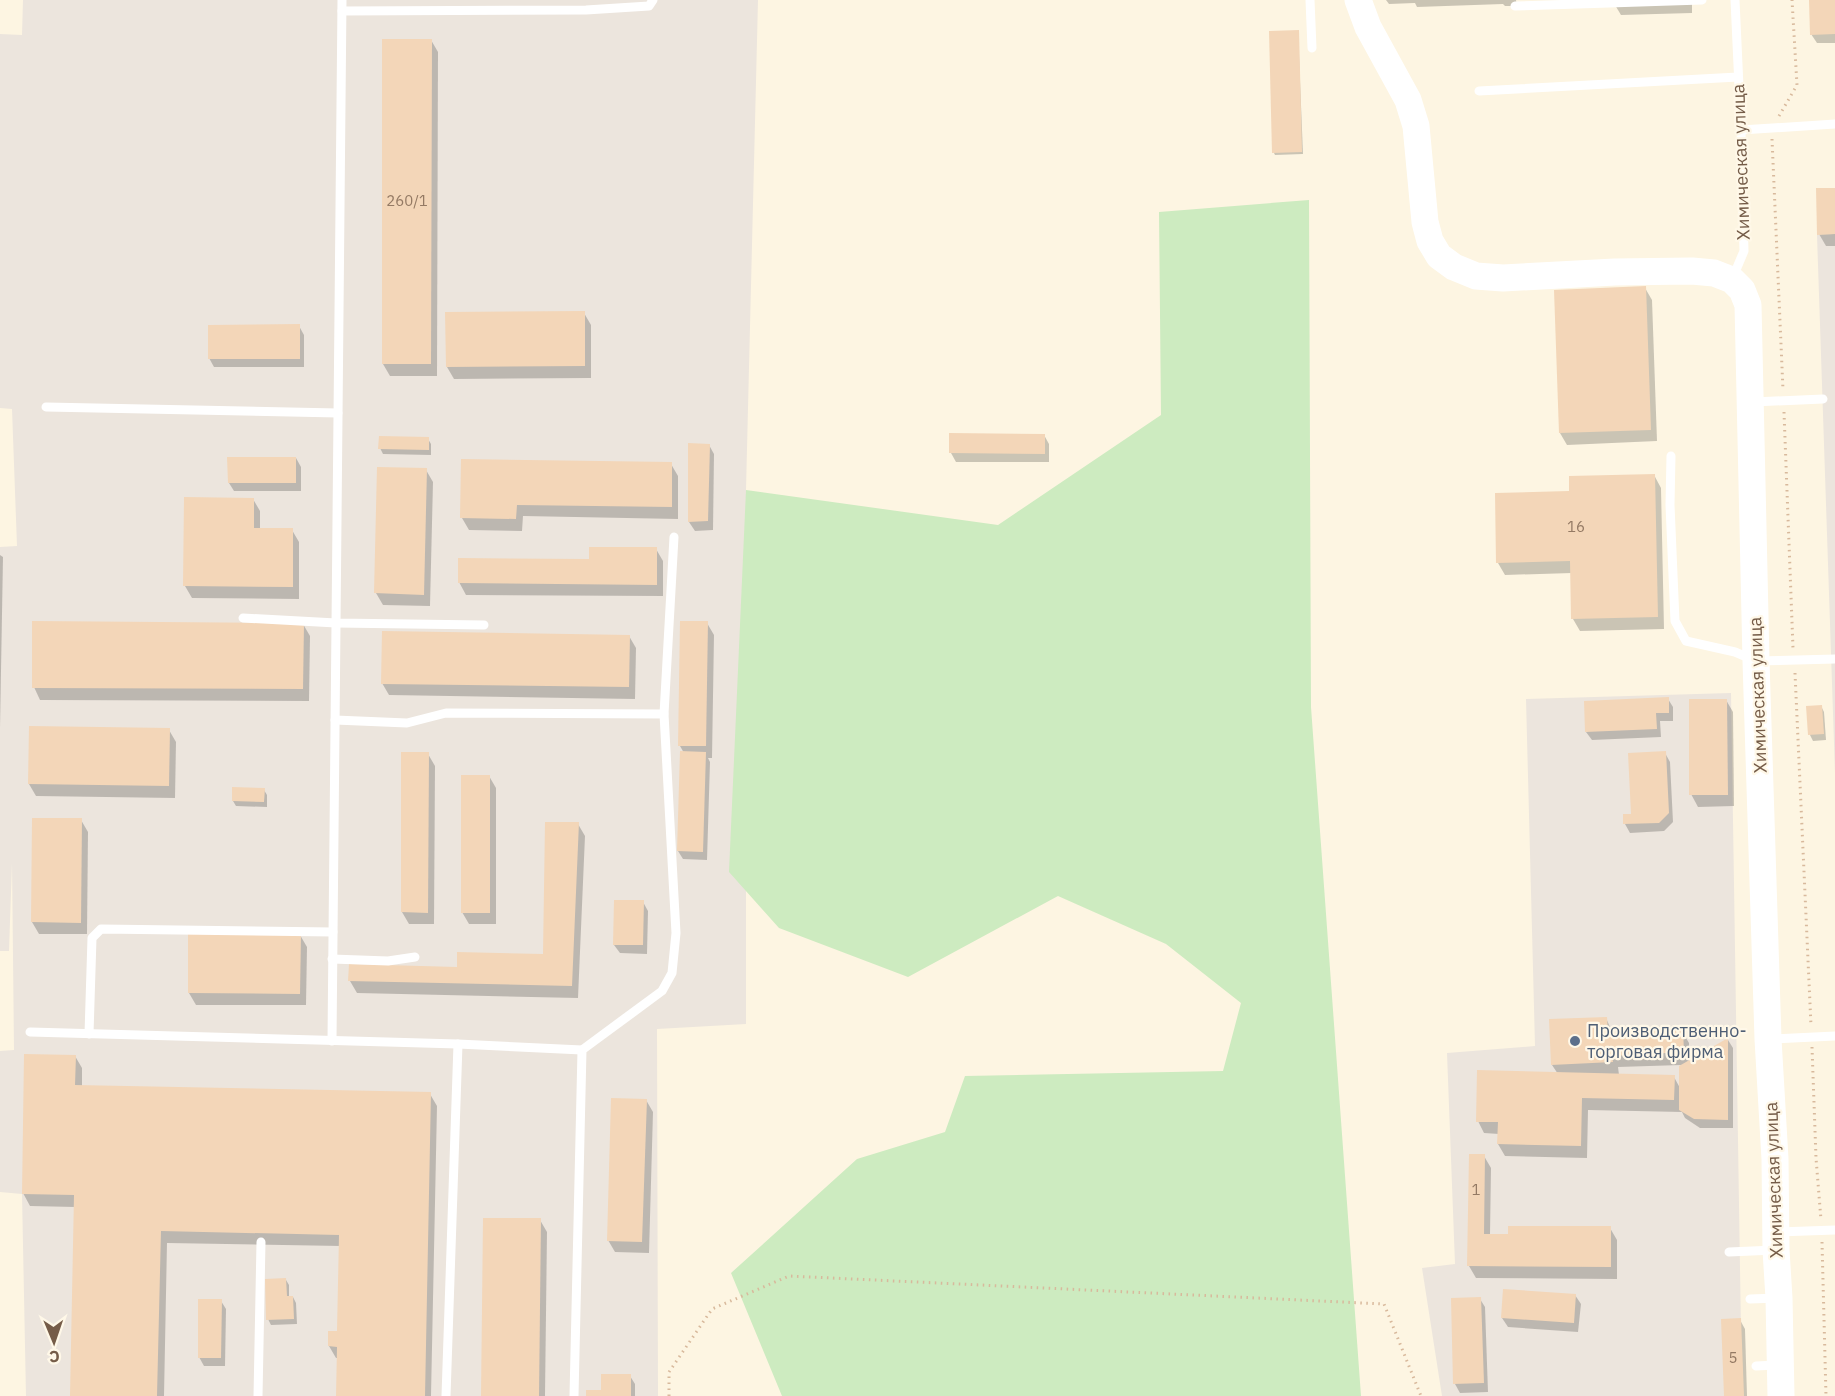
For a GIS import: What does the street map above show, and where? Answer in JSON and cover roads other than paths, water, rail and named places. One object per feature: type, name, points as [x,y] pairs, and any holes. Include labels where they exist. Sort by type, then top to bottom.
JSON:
[{"type":"main road","points":[[1358,0],[1368,27],[1408,100],[1416,126],[1425,222],[1430,241],[1439,256],[1454,267],[1476,276],[1503,279],[1692,271],[1714,273],[1732,280]]},
{"type":"main road","name":"Химическая улица","points":[[1732,280],[1742,290],[1748,305],[1756,662],[1768,1039],[1775,1159],[1775,1241],[1779,1298],[1768,1366],[1781,1396]]},
{"type":"lane","points":[[332,1041],[342,0]]},
{"type":"lane","points":[[342,11],[586,10],[649,6],[653,0]]},
{"type":"lane","points":[[1310,0],[1312,48]]},
{"type":"lane","points":[[1515,6],[1702,0]]},
{"type":"lane","name":"Химическая улица","points":[[1732,280],[1744,251],[1735,0]]},
{"type":"lane","points":[[1479,91],[1738,77]]},
{"type":"lane","points":[[1741,130],[1835,124]]},
{"type":"lane","points":[[1751,402],[1823,399]]},
{"type":"lane","points":[[46,407],[338,413]]},
{"type":"lane","points":[[1671,456],[1670,505],[1675,621],[1686,641],[1735,651],[1756,662],[1835,659]]},
{"type":"lane","points":[[30,1032],[458,1044],[582,1050],[662,991],[672,973],[676,933],[664,714],[674,537]]},
{"type":"lane","points":[[243,618],[484,625]]},
{"type":"lane","points":[[335,720],[407,723],[446,713],[664,714]]},
{"type":"lane","points":[[89,1034],[92,939],[101,929],[333,932]]},
{"type":"lane","points":[[332,959],[388,961],[415,957]]},
{"type":"lane","points":[[1768,1039],[1835,1036]]},
{"type":"lane","points":[[446,1396],[458,1044]]},
{"type":"lane","points":[[574,1396],[582,1050]]},
{"type":"lane","points":[[1730,1252],[1835,1230]]},
{"type":"lane","points":[[258,1396],[261,1242]]},
{"type":"lane","points":[[1750,1299],[1779,1298]]},
{"type":"place","name":"Производственно- торговая фирма","points":[[1575,1041]]}]
